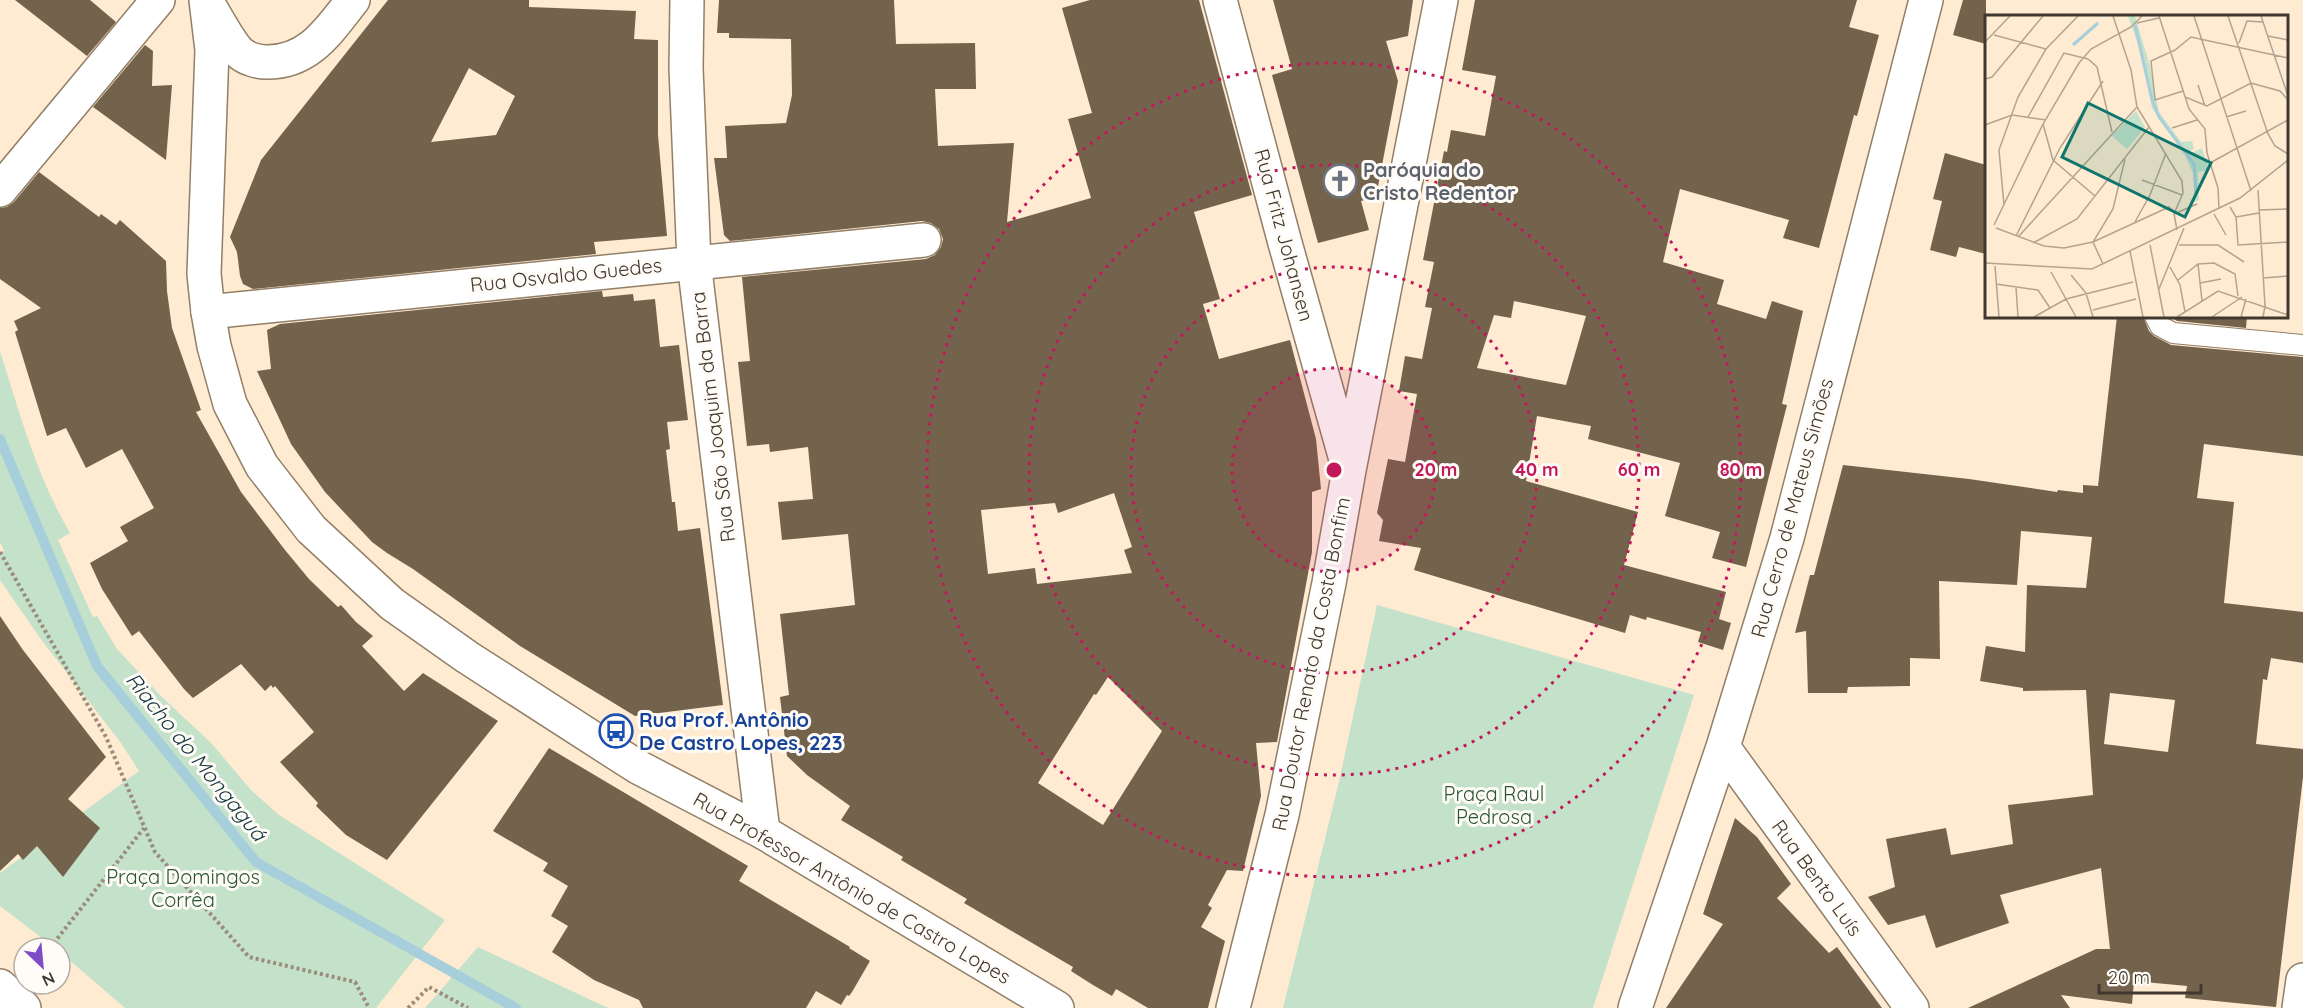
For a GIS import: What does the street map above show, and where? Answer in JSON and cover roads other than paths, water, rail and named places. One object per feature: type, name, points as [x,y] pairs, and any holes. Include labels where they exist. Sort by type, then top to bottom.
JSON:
[{"type":"street","points":[[0,190],[158,0]]},
{"type":"street","points":[[207,1],[240,53],[258,62],[281,62],[302,54],[322,39],[353,0]]},
{"type":"street","name":"Rua São Joaquim da Barra","points":[[687,0],[686,68],[694,262],[763,831]]},
{"type":"street","name":"Rua Fritz Johansen","points":[[1220,0],[1349,470]]},
{"type":"street","name":"Rua Doutor Renato da Costa Bonfim","points":[[1233,1008],[1282,815],[1441,0]]},
{"type":"street","name":"Rua Cerro de Mateus Simões","points":[[1635,1008],[1723,747],[1787,538],[1926,0]]},
{"type":"street","name":"Rua Professor Antônio de Castro Lopes","points":[[207,1],[212,50],[204,262],[208,312],[214,346],[230,404],[262,466],[311,530],[392,604],[467,657],[638,767],[763,831],[1057,1008]]},
{"type":"street","name":"Rua Osvaldo Guedes","points":[[208,312],[924,240]]},
{"type":"street","name":"Rua Bento Luís","points":[[1723,747],[1912,1008]]},
{"type":"street","points":[[2299,1008],[2303,980]]},
{"type":"lane","points":[[2156,318],[2160,326],[2173,333],[2303,345]]},
{"type":"waterway","name":"Riacho do Mongaguá","points":[[0,439],[97,666],[256,862],[516,1008]]},
{"type":"place","name":"Paróquia do Cristo Redentor","points":[[1340,181]]},
{"type":"place","name":"Rua Prof. Antônio De Castro Lopes, 223","points":[[616,731]]},
{"type":"park label","name":"Praça Raul Pedrosa","points":[[1494,806]]},
{"type":"park label","name":"Praça Domingos Corrêa","points":[[183,888]]}]
